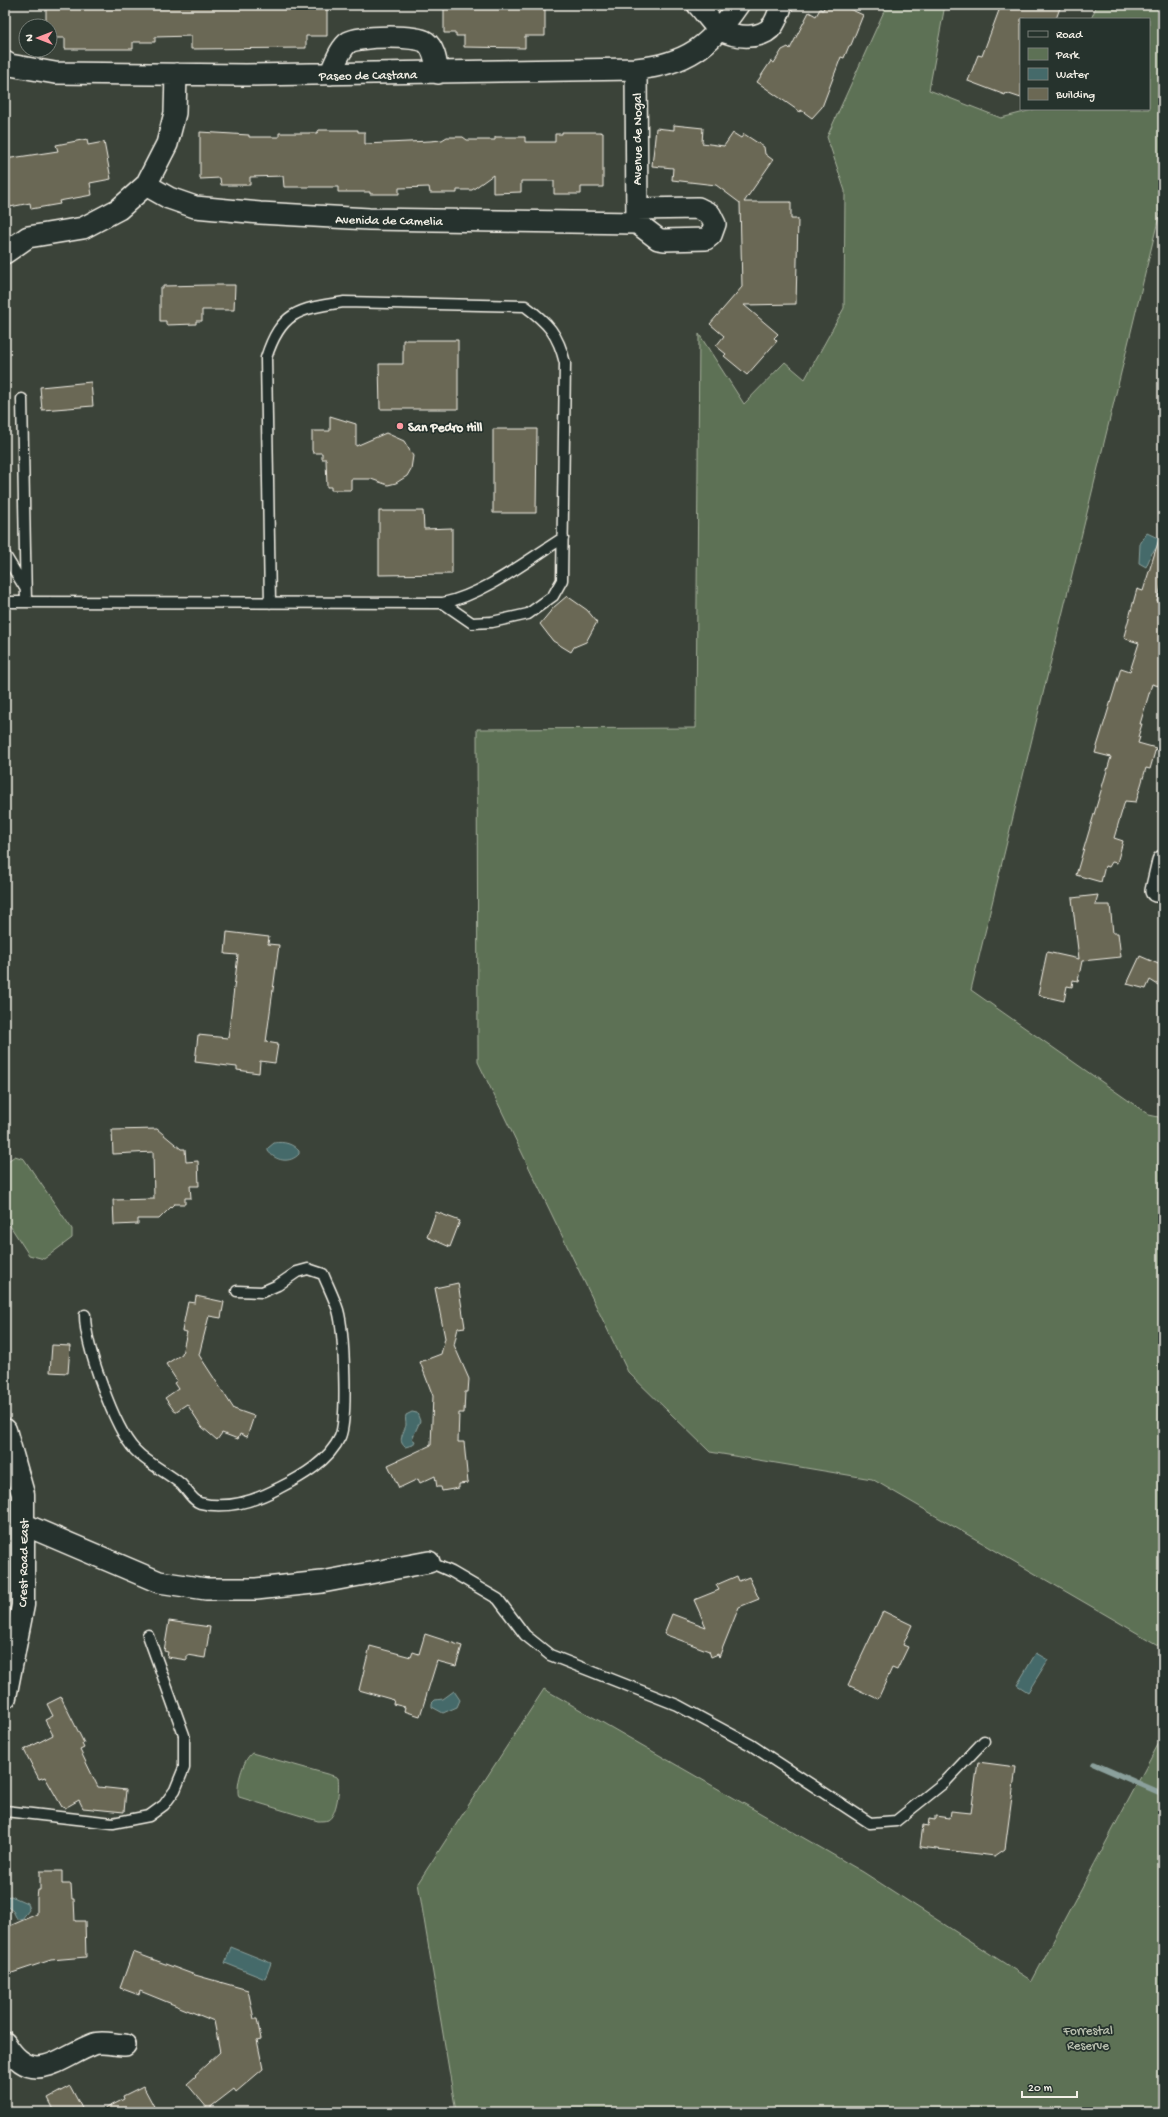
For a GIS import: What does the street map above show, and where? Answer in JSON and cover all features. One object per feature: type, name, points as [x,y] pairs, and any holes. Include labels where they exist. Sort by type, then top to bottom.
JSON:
[{"type":"street","points":[[698,5],[721,30],[742,36],[755,36],[766,32],[774,25],[782,5]]},
{"type":"street","name":"Paseo de Castana","points":[[5,62],[10,65],[55,73],[330,74],[636,69],[661,66],[685,58],[721,30],[738,5]]},
{"type":"street","points":[[330,74],[348,43],[357,39],[395,38],[420,40],[427,43],[433,52],[438,73]]},
{"type":"street","name":"Avenue de Nogal","points":[[636,69],[637,216]]},
{"type":"street","points":[[5,253],[28,237],[83,228],[119,209],[146,185],[167,144],[175,113],[176,74]]},
{"type":"street","name":"Avenida de Camelia","points":[[146,185],[169,198],[195,207],[369,220],[637,216]]},
{"type":"street","points":[[1156,891],[1163,862]]},
{"type":"street","name":"Crest Road East","points":[[5,1430],[23,1494],[23,1605],[5,1696]]},
{"type":"street","points":[[23,1524],[159,1582],[206,1590],[256,1590],[322,1582],[429,1562]]},
{"type":"street","points":[[5,2043],[19,2061],[29,2067],[40,2068],[54,2064],[96,2043],[125,2045]]},
{"type":"lane","points":[[270,603],[266,358],[273,335],[291,315],[315,306],[344,302],[525,306],[542,319],[554,332],[561,345],[565,363],[562,580],[553,596],[528,614],[492,622],[472,623],[443,603]]},
{"type":"lane","points":[[22,399],[26,602]]},
{"type":"lane","points":[[5,602],[443,603],[461,599],[486,586],[563,538]]},
{"type":"lane","points":[[5,555],[26,588]]},
{"type":"lane","points":[[85,1315],[85,1327],[100,1378],[114,1415],[135,1450],[181,1484],[198,1503],[221,1506],[257,1499],[297,1479],[330,1453],[341,1436],[344,1409],[344,1354],[338,1311],[323,1274],[308,1269],[297,1272],[278,1285],[262,1292],[237,1291]]},
{"type":"lane","points":[[429,1562],[452,1572],[498,1599],[525,1636],[550,1655],[677,1705],[751,1745],[870,1823],[896,1821],[946,1781],[984,1741]]},
{"type":"lane","points":[[5,1811],[114,1823],[150,1816],[164,1805],[176,1790],[184,1768],[184,1735],[148,1635]]},
{"type":"green space","points":[[885,5],[945,5],[929,90],[1001,118],[1032,110],[1150,110],[1150,18],[1091,18],[1097,5],[1163,5],[1163,200],[971,990],[1149,1115],[1163,1118],[1163,1648],[872,1479],[710,1452],[628,1372],[478,1062],[477,729],[696,728],[699,334],[744,404],[785,362],[805,379],[844,308],[845,191],[827,137],[885,9]]},
{"type":"green space","points":[[15,1156],[24,1159],[72,1229],[72,1238],[44,1259],[29,1255],[5,1218],[5,1163]]},
{"type":"green space","name":"Forrestal Reserve","points":[[544,1689],[863,1872],[1032,1981],[1160,1741],[1163,1718],[1163,2112],[456,2112],[418,1883]]},
{"type":"green space","points":[[252,1753],[338,1778],[339,1788],[336,1807],[331,1817],[328,1820],[318,1821],[239,1797],[238,1787],[243,1767]]},
{"type":"water","points":[[1147,533],[1160,539],[1160,544],[1152,553],[1146,567],[1139,563],[1140,544]]},
{"type":"water","points":[[281,1142],[291,1145],[299,1151],[299,1154],[287,1160],[279,1159],[268,1151],[268,1148],[274,1143]]},
{"type":"water","points":[[412,1412],[417,1413],[420,1421],[412,1439],[415,1441],[413,1445],[405,1447],[401,1439],[406,1425],[406,1415]]},
{"type":"water","points":[[1036,1653],[1048,1660],[1028,1692],[1017,1685]]},
{"type":"water","points":[[454,1691],[460,1700],[457,1707],[443,1713],[432,1707],[432,1703],[435,1700],[443,1699]]},
{"type":"water","points":[[11,1896],[27,1903],[29,1910],[22,1919],[17,1919],[13,1911],[5,1905],[5,1897]]},
{"type":"water","points":[[231,1947],[271,1963],[265,1979],[225,1963]]},
{"type":"building","points":[[46,5],[327,5],[327,36],[306,36],[306,48],[191,49],[191,36],[155,37],[155,42],[133,42],[133,49],[65,49],[65,38],[58,38],[58,18],[46,18]]},
{"type":"building","points":[[444,5],[545,5],[545,36],[525,36],[525,48],[464,47],[464,36],[456,36],[456,33],[444,33]]},
{"type":"building","points":[[825,5],[841,5],[863,15],[851,45],[849,46],[844,58],[841,57],[822,107],[812,118],[801,110],[800,112],[757,82],[771,61],[774,63],[782,50],[788,47],[790,49],[809,12],[816,16],[820,9],[823,10]]},
{"type":"building","points":[[1001,5],[1061,5],[1056,18],[1020,18],[1020,98],[1006,93],[1005,95],[968,81],[978,55],[982,56]]},
{"type":"building","points":[[674,125],[703,128],[702,143],[724,146],[733,133],[741,138],[744,134],[764,147],[765,154],[773,160],[744,202],[791,202],[791,219],[798,219],[796,304],[744,305],[778,334],[774,338],[777,341],[747,375],[724,356],[726,354],[716,346],[724,336],[710,324],[742,287],[740,203],[716,185],[672,180],[673,168],[652,166],[656,128],[674,130]]},
{"type":"building","points":[[319,130],[358,130],[358,132],[365,132],[365,144],[442,140],[447,137],[463,137],[467,140],[495,140],[495,137],[525,137],[525,142],[555,142],[555,134],[562,134],[562,132],[600,132],[603,133],[603,187],[581,187],[581,194],[554,194],[554,181],[521,181],[521,192],[493,193],[493,175],[472,190],[457,190],[457,193],[430,193],[429,187],[399,188],[399,194],[370,194],[370,192],[338,192],[338,187],[284,187],[283,176],[250,177],[250,185],[221,185],[220,178],[200,179],[200,132],[249,135],[249,137],[279,137],[279,133],[317,133]]},
{"type":"building","points":[[87,139],[88,145],[104,142],[111,179],[90,183],[92,195],[59,201],[60,204],[31,209],[30,203],[10,207],[5,178],[5,159],[58,151],[56,145]]},
{"type":"building","points":[[235,285],[234,310],[202,310],[202,321],[196,321],[196,324],[166,325],[166,321],[160,321],[160,288],[163,288],[163,286]]},
{"type":"building","points":[[403,340],[458,340],[458,409],[380,409],[379,364],[403,364]]},
{"type":"building","points":[[91,382],[93,406],[42,410],[40,387]]},
{"type":"building","points":[[330,416],[356,424],[356,446],[386,433],[404,441],[413,456],[411,469],[407,476],[396,483],[388,485],[371,479],[351,479],[351,490],[331,490],[331,487],[327,487],[326,459],[322,459],[322,453],[313,453],[312,431],[330,431]]},
{"type":"building","points":[[493,429],[537,429],[536,513],[493,513]]},
{"type":"building","points":[[379,511],[423,511],[424,529],[452,528],[452,574],[379,575]]},
{"type":"building","points":[[1160,536],[1163,537],[1163,580],[1157,601],[1163,602],[1163,685],[1159,684],[1159,686],[1152,684],[1140,724],[1142,724],[1138,737],[1140,737],[1138,743],[1156,748],[1150,769],[1146,768],[1136,802],[1125,801],[1114,838],[1123,841],[1117,863],[1112,862],[1109,867],[1105,866],[1101,882],[1076,875],[1111,757],[1095,753],[1121,668],[1130,671],[1139,643],[1126,639],[1124,636],[1137,589],[1143,591]]},
{"type":"building","points":[[567,596],[587,610],[597,622],[586,642],[574,647],[571,652],[553,641],[540,624],[554,607]]},
{"type":"building","points":[[1098,895],[1095,905],[1110,905],[1113,933],[1118,933],[1121,957],[1082,961],[1078,981],[1073,980],[1072,987],[1067,986],[1064,1001],[1038,995],[1047,952],[1079,959],[1072,898]]},
{"type":"building","points":[[227,932],[269,937],[268,944],[279,945],[266,1042],[278,1044],[275,1063],[260,1061],[259,1073],[237,1070],[237,1067],[195,1062],[198,1035],[228,1038],[238,955],[225,954]]},
{"type":"building","points":[[1140,956],[1163,966],[1163,988],[1150,980],[1146,989],[1127,984]]},
{"type":"building","points":[[157,1129],[181,1149],[185,1149],[186,1162],[198,1161],[199,1186],[190,1186],[191,1198],[185,1198],[185,1204],[174,1204],[159,1219],[138,1219],[138,1224],[114,1225],[113,1200],[154,1199],[153,1152],[113,1154],[112,1130]]},
{"type":"building","points":[[436,1212],[460,1221],[450,1247],[427,1237]]},
{"type":"building","points":[[458,1283],[465,1327],[458,1328],[454,1345],[469,1379],[468,1392],[465,1392],[464,1413],[459,1413],[458,1442],[464,1442],[468,1483],[459,1484],[459,1488],[442,1491],[441,1487],[437,1487],[435,1476],[420,1483],[418,1479],[399,1488],[388,1465],[431,1445],[433,1396],[420,1362],[441,1354],[445,1338],[435,1288]]},
{"type":"building","points":[[196,1296],[224,1302],[221,1318],[209,1316],[199,1355],[234,1409],[254,1416],[247,1437],[240,1434],[238,1439],[222,1433],[217,1440],[202,1427],[187,1404],[175,1412],[165,1398],[178,1389],[174,1383],[177,1381],[166,1364],[182,1354],[187,1332],[182,1331],[188,1302],[195,1303]]},
{"type":"building","points":[[52,1345],[70,1346],[68,1373],[50,1372]]},
{"type":"building","points":[[737,1576],[739,1581],[749,1577],[759,1599],[739,1607],[719,1657],[718,1654],[711,1657],[709,1651],[664,1634],[672,1614],[706,1627],[694,1600],[719,1590],[716,1585]]},
{"type":"building","points":[[883,1611],[912,1625],[903,1645],[908,1647],[897,1670],[892,1668],[878,1699],[848,1685]]},
{"type":"building","points":[[169,1621],[210,1627],[205,1658],[187,1655],[187,1660],[167,1657],[168,1652],[164,1651]]},
{"type":"building","points":[[425,1634],[462,1646],[456,1666],[437,1661],[420,1716],[404,1711],[405,1707],[393,1704],[394,1700],[359,1690],[370,1646],[411,1657],[413,1652],[419,1654]]},
{"type":"building","points":[[61,1697],[84,1743],[82,1744],[84,1748],[80,1750],[98,1787],[126,1790],[124,1812],[83,1808],[79,1800],[65,1808],[62,1807],[45,1777],[39,1779],[24,1750],[53,1735],[45,1720],[53,1716],[47,1704]]},
{"type":"building","points":[[978,1762],[1016,1767],[1005,1849],[995,1856],[920,1847],[923,1825],[928,1826],[929,1819],[935,1820],[935,1816],[950,1818],[951,1811],[971,1813]]},
{"type":"building","points":[[40,1871],[62,1871],[62,1884],[71,1884],[72,1899],[74,1899],[75,1921],[85,1921],[86,1957],[51,1960],[9,1974],[5,1966],[5,1928],[37,1914],[38,1890],[40,1890]]},
{"type":"building","points":[[133,1952],[195,1975],[248,1990],[254,2019],[257,2019],[261,2039],[257,2040],[263,2069],[236,2092],[234,2089],[208,2109],[187,2084],[220,2052],[214,2021],[140,1991],[139,1995],[120,1988]]},
{"type":"building","points":[[70,2086],[84,2112],[55,2112],[48,2098]]},
{"type":"building","points":[[143,2086],[157,2112],[99,2112],[124,2099],[123,2096]]},
{"type":"waterway","points":[[1094,1764],[1163,1794]]},
{"type":"place","name":"San Pedro Hill","points":[[400,426]]}]
